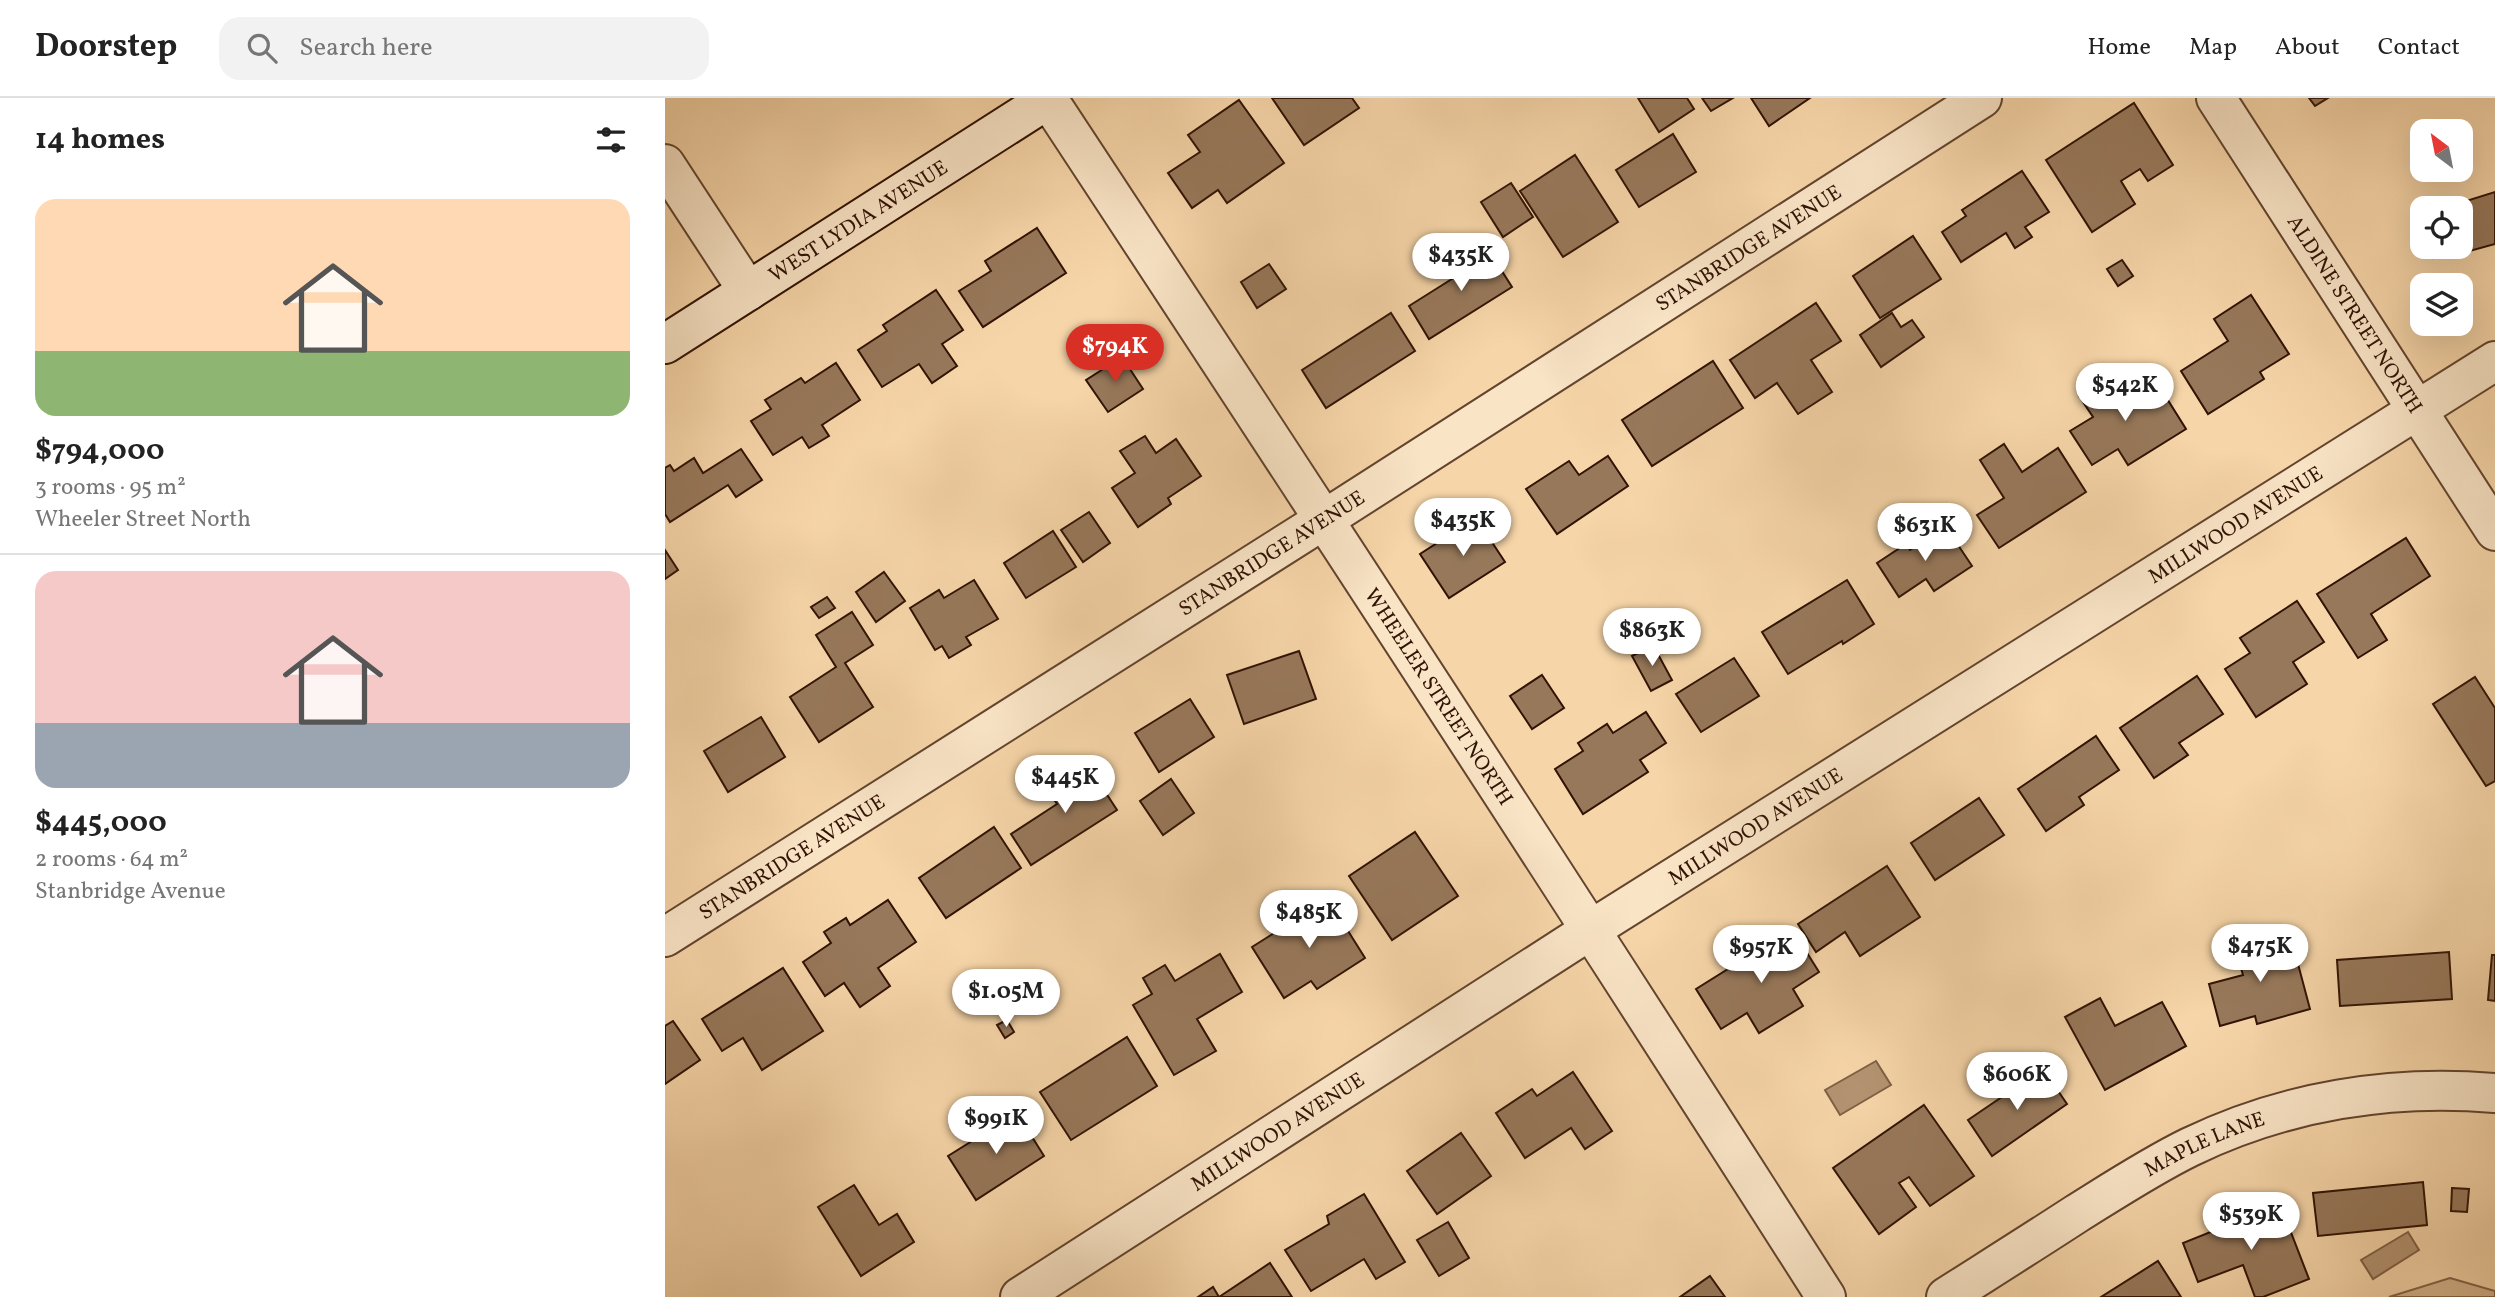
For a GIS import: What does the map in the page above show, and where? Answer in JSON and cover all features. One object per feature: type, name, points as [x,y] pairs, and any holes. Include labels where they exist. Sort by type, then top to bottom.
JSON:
[{"type":"street","name":"STANBRIDGE AVENUE","points":[[665,937],[1982,98]]},
{"type":"street","name":"ALDINE STREET NORTH","points":[[2216,98],[2495,531]]},
{"type":"street","name":"WHEELER STREET NORTH","points":[[1049,99],[1592,929],[1826,1297]]},
{"type":"street","name":"WEST LYDIA AVENUE","points":[[665,344],[1049,99]]},
{"type":"street","points":[[665,163],[748,291]]},
{"type":"street","name":"MILLWOOD AVENUE","points":[[1020,1297],[1592,929],[2495,361]]},
{"type":"street","name":"MAPLE LANE","points":[[1946,1297],[2127,1182],[2190,1147],[2247,1123],[2307,1106],[2378,1093],[2450,1089],[2495,1093]]},
{"type":"shaded area","points":[[1876,1061],[1891,1085],[1840,1115],[1825,1090]]},
{"type":"shaded area","points":[[2408,1232],[2419,1250],[2373,1279],[2361,1260]]},
{"type":"shaded area","points":[[2450,1278],[2495,1291],[2495,1297],[2389,1297]]},
{"type":"building","points":[[1272,98],[1352,98],[1359,108],[1304,145]]},
{"type":"building","points":[[1638,98],[1687,98],[1694,109],[1659,132]]},
{"type":"building","points":[[1702,98],[1733,98],[1711,111]]},
{"type":"building","points":[[1751,98],[1810,98],[1769,126]]},
{"type":"building","points":[[2309,98],[2328,98],[2315,106]]},
{"type":"building","points":[[1239,100],[1284,163],[1227,203],[1218,190],[1192,208],[1168,173],[1200,152],[1188,135]]},
{"type":"building","points":[[2134,103],[2173,165],[2148,181],[2140,169],[2121,181],[2135,204],[2092,232],[2046,160]]},
{"type":"building","points":[[1673,134],[1696,172],[1639,207],[1616,170]]},
{"type":"building","points":[[1575,155],[1618,222],[1563,257],[1520,191]]},
{"type":"building","points":[[2022,171],[2049,212],[2025,227],[2032,237],[2015,248],[2006,233],[1961,262],[1942,232],[1966,216],[1962,210]]},
{"type":"building","points":[[1511,183],[1533,217],[1503,237],[1481,202]]},
{"type":"building","points":[[2495,192],[2495,244],[2473,250],[2473,199]]},
{"type":"building","points":[[1037,228],[1066,273],[983,327],[959,291],[991,271],[985,261]]},
{"type":"building","points":[[1913,236],[1941,279],[1880,318],[1853,276]]},
{"type":"building","points":[[1486,246],[1512,287],[1429,339],[1409,306],[1455,277],[1450,269]]},
{"type":"building","points":[[2122,260],[2133,276],[2118,286],[2107,269]]},
{"type":"building","points":[[1269,264],[1286,289],[1257,308],[1241,282]]},
{"type":"building","points":[[936,290],[963,330],[942,344],[957,366],[932,383],[919,364],[882,387],[858,350],[887,331],[883,325]]},
{"type":"building","points":[[2251,295],[2289,354],[2260,372],[2264,379],[2208,414],[2181,371],[2228,341],[2214,319]]},
{"type":"building","points":[[1816,303],[1841,341],[1811,360],[1832,392],[1798,414],[1777,383],[1755,398],[1730,360]]},
{"type":"building","points":[[1391,313],[1415,351],[1326,408],[1302,370]]},
{"type":"building","points":[[1892,313],[1901,327],[1912,320],[1924,337],[1881,367],[1860,335]]},
{"type":"building","points":[[1122,357],[1143,389],[1108,412],[1086,380]]},
{"type":"building","points":[[1713,361],[1743,408],[1652,466],[1622,420]]},
{"type":"building","points":[[836,363],[860,400],[822,425],[829,436],[809,448],[802,437],[773,455],[751,421],[771,409],[765,400],[801,378],[805,383]]},
{"type":"building","points":[[2111,377],[2129,405],[2159,386],[2186,429],[2128,465],[2118,449],[2092,465],[2070,431],[2093,417],[2079,396]]},
{"type":"building","points":[[1145,436],[1156,453],[1176,439],[1201,476],[1168,498],[1171,504],[1138,527],[1112,488],[1135,473],[1120,451]]},
{"type":"building","points":[[2004,444],[2022,472],[2058,448],[2086,492],[1999,548],[1977,515],[2004,498],[1980,460]]},
{"type":"building","points":[[741,449],[762,480],[736,497],[728,485],[670,522],[665,514],[665,468],[670,465],[674,471],[694,458],[703,473]]},
{"type":"building","points":[[1608,456],[1628,486],[1557,534],[1526,489],[1569,461],[1579,475]]},
{"type":"building","points":[[1089,512],[1110,543],[1083,562],[1061,530]]},
{"type":"building","points":[[1476,518],[1505,562],[1449,598],[1420,554]]},
{"type":"building","points":[[1946,527],[1972,566],[1934,591],[1926,579],[1899,597],[1877,563],[1906,544],[1910,550]]},
{"type":"building","points":[[1053,531],[1076,567],[1026,598],[1004,563]]},
{"type":"building","points":[[2406,538],[2430,576],[2371,614],[2387,640],[2358,658],[2317,594]]},
{"type":"building","points":[[665,550],[678,570],[665,579]]},
{"type":"building","points":[[884,572],[905,601],[876,622],[856,592]]},
{"type":"building","points":[[974,580],[998,619],[966,637],[971,645],[949,658],[942,646],[935,650],[910,608],[939,590],[944,598]]},
{"type":"building","points":[[1847,580],[1874,624],[1788,674],[1762,632]]},
{"type":"building","points":[[827,597],[835,608],[819,618],[811,607]]},
{"type":"building","points":[[2297,601],[2324,642],[2293,662],[2307,684],[2256,717],[2225,669],[2250,653],[2240,638]]},
{"type":"building","points":[[852,612],[873,645],[845,663],[873,707],[819,742],[790,697],[836,667],[816,635]]},
{"type":"building","points":[[1653,645],[1672,680],[1651,691],[1632,656]]},
{"type":"building","points":[[1299,651],[1316,699],[1244,724],[1227,675]]},
{"type":"building","points":[[1734,658],[1759,696],[1701,732],[1676,694]]},
{"type":"building","points":[[1542,675],[1564,708],[1532,729],[1510,696]]},
{"type":"building","points":[[2197,676],[2223,714],[2179,743],[2188,755],[2154,778],[2120,728]]},
{"type":"building","points":[[2475,677],[2495,708],[2495,781],[2486,786],[2433,704]]},
{"type":"building","points":[[1190,699],[1214,737],[1159,772],[1135,733]]},
{"type":"building","points":[[1646,712],[1666,743],[1640,760],[1648,772],[1583,814],[1555,769],[1583,751],[1578,743],[1607,724],[1613,733]]},
{"type":"building","points":[[761,717],[785,757],[728,792],[704,751]]},
{"type":"building","points":[[2096,736],[2119,770],[2079,797],[2084,805],[2046,831],[2018,789]]},
{"type":"building","points":[[1087,764],[1117,810],[1031,865],[1011,834],[1057,804],[1048,790]]},
{"type":"building","points":[[1171,779],[1194,813],[1163,835],[1140,801]]},
{"type":"building","points":[[1979,798],[2004,835],[1935,880],[1911,843]]},
{"type":"building","points":[[994,827],[1021,868],[946,918],[919,878]]},
{"type":"building","points":[[1415,832],[1458,896],[1392,940],[1349,876]]},
{"type":"building","points":[[1887,866],[1920,917],[1860,956],[1845,932],[1816,952],[1798,924]]},
{"type":"building","points":[[1328,899],[1365,958],[1317,989],[1311,981],[1284,998],[1252,947]]},
{"type":"building","points":[[888,900],[916,942],[878,968],[890,986],[860,1007],[844,983],[825,996],[803,962],[831,943],[824,932],[846,918],[850,925]]},
{"type":"building","points":[[1792,929],[1819,972],[1793,989],[1803,1006],[1759,1033],[1747,1013],[1721,1029],[1696,989]]},
{"type":"building","points":[[2274,930],[2284,968],[2298,964],[2310,1009],[2257,1024],[2255,1016],[2220,1026],[2209,984],[2243,975],[2233,941]]},
{"type":"building","points":[[2449,952],[2452,999],[2340,1006],[2337,960]]},
{"type":"building","points":[[1220,954],[1242,992],[1197,1019],[1216,1051],[1174,1075],[1133,1005],[1152,994],[1143,978],[1165,965],[1175,981]]},
{"type":"building","points":[[2492,955],[2495,955],[2495,1001],[2488,1000]]},
{"type":"building","points":[[783,968],[823,1031],[762,1070],[743,1038],[722,1051],[702,1019]]},
{"type":"building","points":[[2100,998],[2115,1026],[2162,1002],[2186,1046],[2105,1090],[2065,1017]]},
{"type":"building","points":[[1007,1020],[1014,1032],[1005,1038],[997,1025]]},
{"type":"building","points":[[673,1021],[700,1060],[665,1084],[665,1026]]},
{"type":"building","points":[[1127,1037],[1157,1086],[1071,1140],[1040,1092]]},
{"type":"building","points":[[2043,1069],[2067,1104],[1992,1156],[1968,1120]]},
{"type":"building","points":[[1573,1072],[1612,1131],[1585,1149],[1571,1128],[1525,1158],[1496,1113],[1532,1089],[1537,1096]]},
{"type":"building","points":[[1924,1105],[1974,1176],[1930,1206],[1909,1177],[1899,1183],[1916,1207],[1879,1234],[1833,1168]]},
{"type":"building","points":[[1017,1113],[1044,1156],[976,1200],[948,1156]]},
{"type":"building","points":[[1461,1133],[1491,1176],[1437,1214],[1407,1171]]},
{"type":"building","points":[[2423,1182],[2427,1225],[2318,1236],[2313,1193]]},
{"type":"building","points":[[854,1185],[879,1225],[897,1214],[914,1242],[861,1276],[818,1207]]},
{"type":"building","points":[[2452,1188],[2469,1189],[2467,1212],[2451,1211]]},
{"type":"building","points":[[1364,1194],[1405,1262],[1376,1279],[1364,1259],[1311,1291],[1285,1250],[1329,1224],[1327,1216]]},
{"type":"building","points":[[2280,1204],[2309,1279],[2263,1297],[2255,1297],[2243,1265],[2198,1282],[2183,1243]]},
{"type":"building","points":[[1448,1222],[1469,1258],[1439,1276],[1417,1240]]},
{"type":"building","points":[[2158,1261],[2181,1297],[2101,1297]]},
{"type":"building","points":[[1270,1263],[1292,1297],[1219,1297]]},
{"type":"building","points":[[1710,1276],[1725,1297],[1680,1297]]},
{"type":"building","points":[[1213,1287],[1219,1297],[1198,1297]]}]
